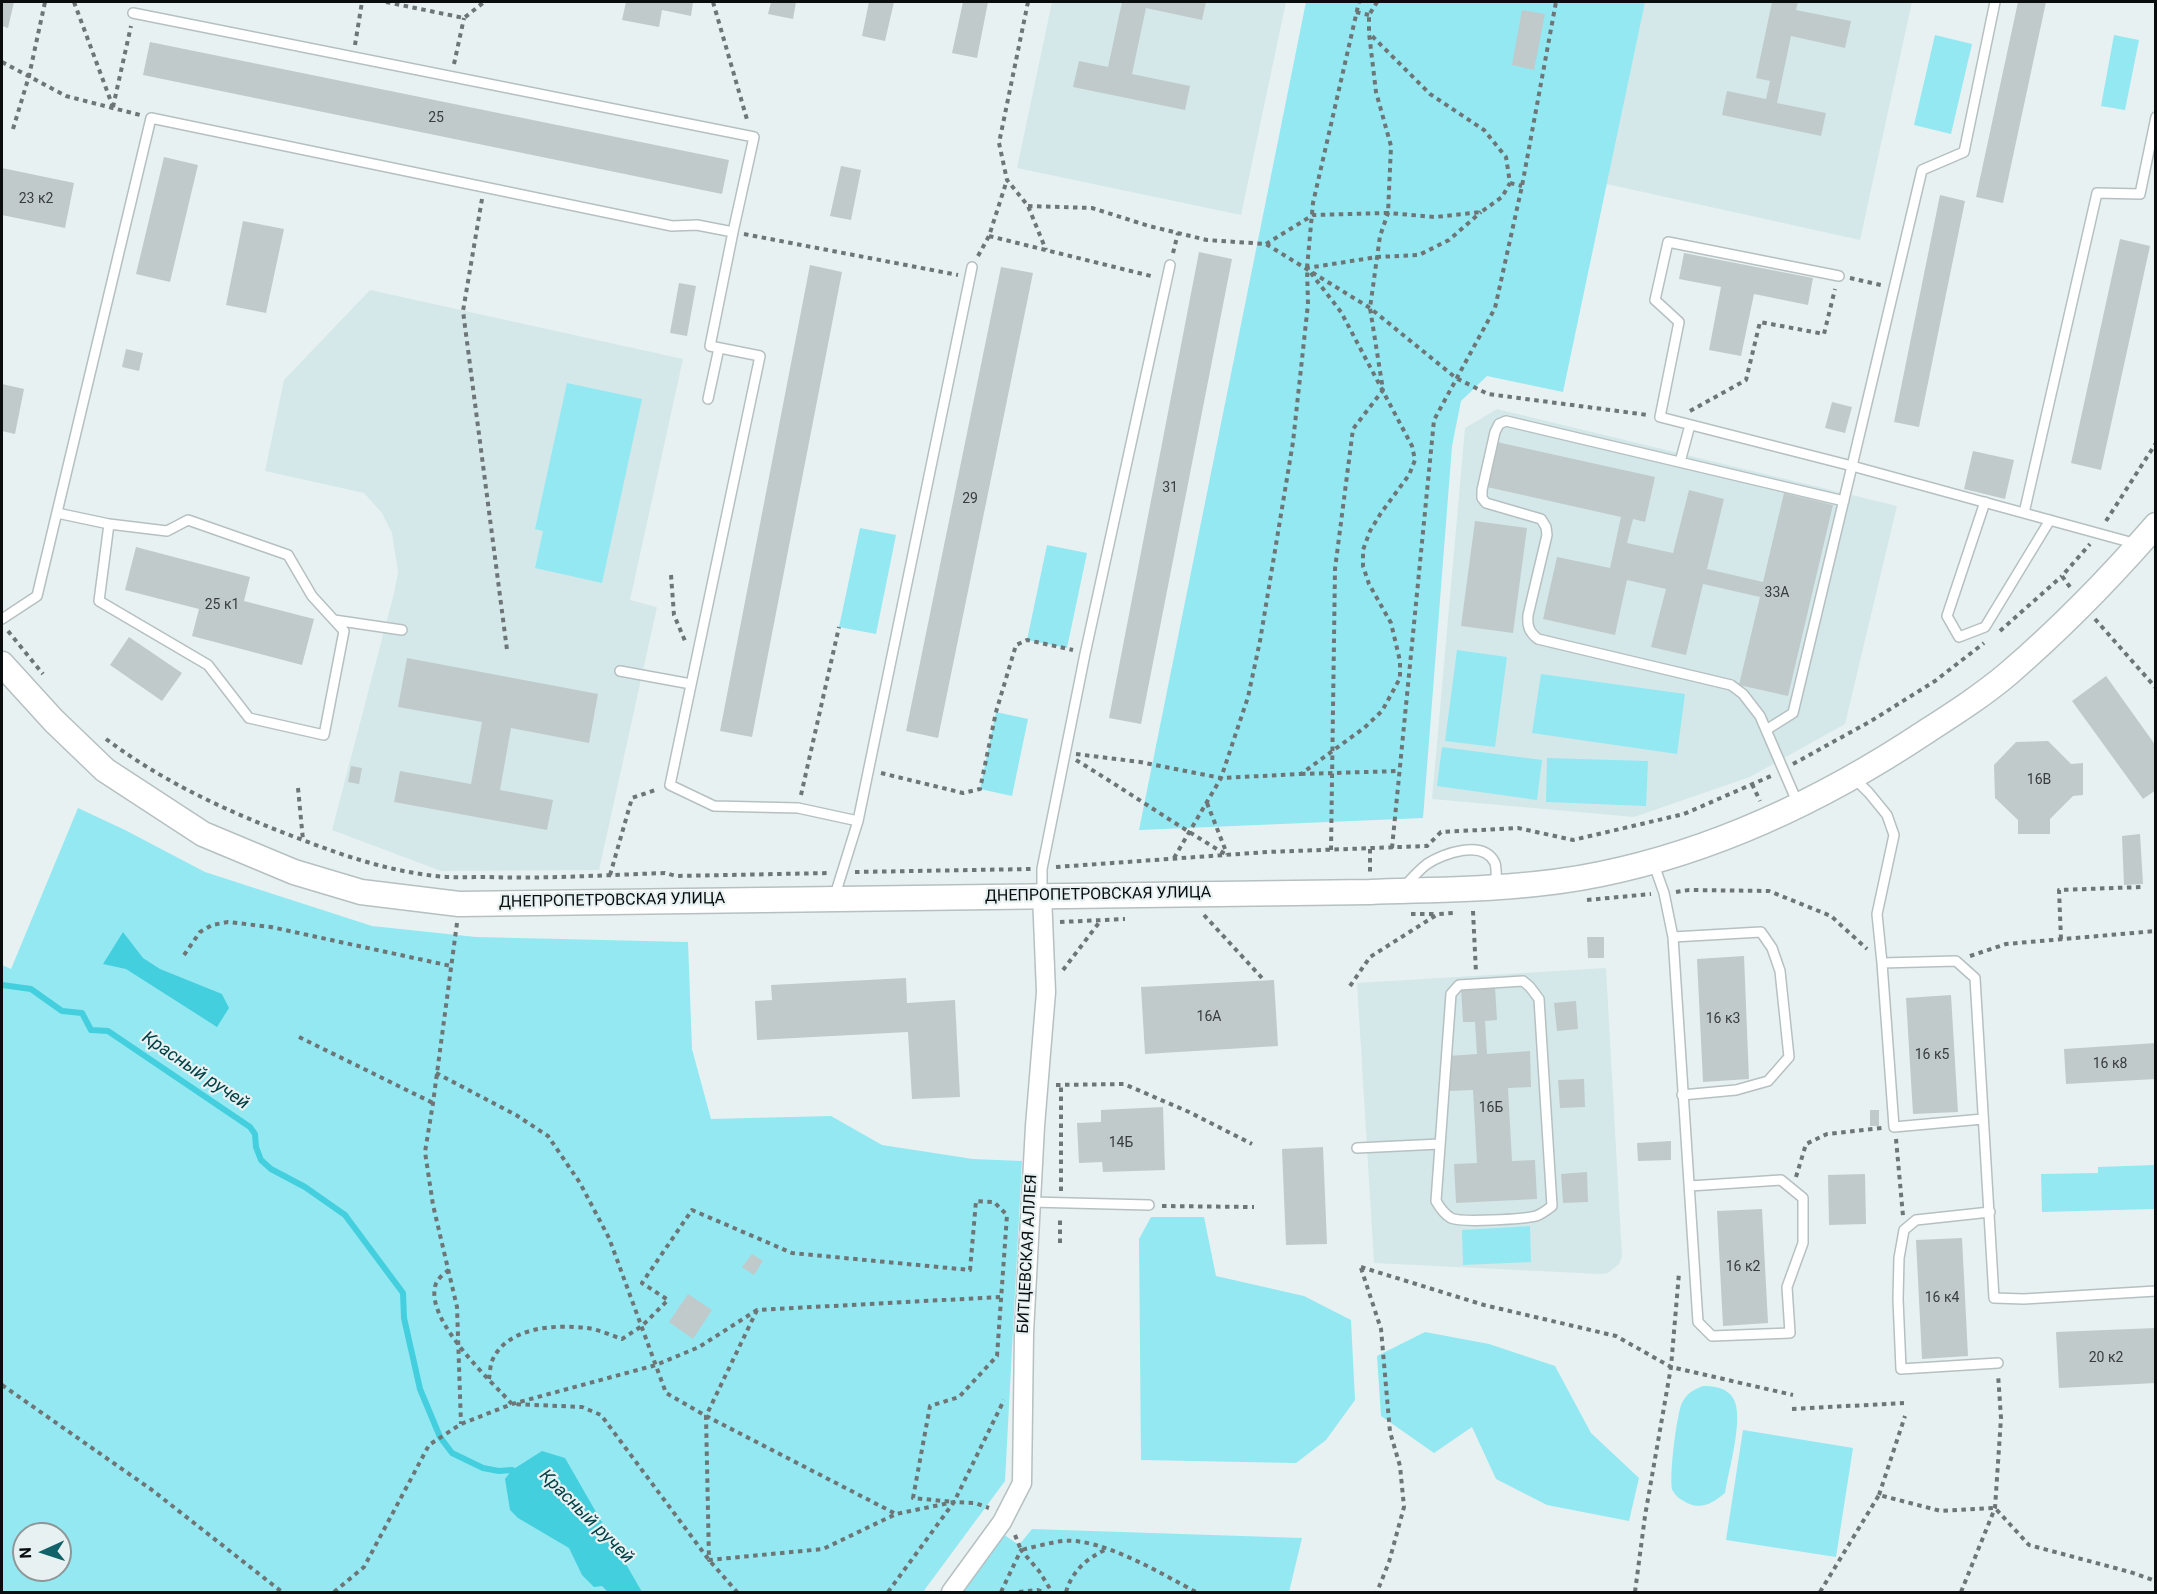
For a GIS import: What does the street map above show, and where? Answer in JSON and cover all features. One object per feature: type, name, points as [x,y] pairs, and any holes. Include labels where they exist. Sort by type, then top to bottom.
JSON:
[{"type":"street","name":"ДНЕПРОПЕТРОВСКАЯ УЛИЦА","points":[[2,664],[54,721],[105,770],[203,834],[294,872],[361,892],[459,904],[1400,891],[1496,887],[1599,875],[1653,862],[1770,820],[1853,777],[1958,711],[2007,674],[2083,604],[2156,525]]},
{"type":"street","name":"БИТЦЕВСКАЯ АЛЛЕЯ","points":[[951,1593],[1006,1515],[1022,1483],[1024,1333],[1038,1085],[1046,992],[1042,895]]},
{"type":"lane","points":[[1766,730],[1793,713],[1922,170],[1964,152],[1995,2]]},
{"type":"lane","points":[[134,13],[754,137],[710,346],[760,356],[670,785],[714,806],[798,808],[858,821]]},
{"type":"lane","points":[[2024,513],[2097,193],[2140,194],[2156,117]]},
{"type":"lane","points":[[2,621],[37,596],[151,118],[672,226],[697,225],[733,232]]},
{"type":"lane","points":[[1839,276],[1668,242],[1655,300],[1679,322],[1660,417],[1852,466],[2139,545]]},
{"type":"lane","points":[[1042,895],[1042,868],[1085,654],[1170,265]]},
{"type":"lane","points":[[834,898],[858,821],[971,272]]},
{"type":"lane","points":[[708,399],[719,348]]},
{"type":"lane","points":[[1799,806],[1766,730],[1752,704],[1731,685],[1538,639],[1531,634],[1527,626],[1528,615],[1547,535],[1546,526],[1541,519],[1492,506],[1482,498],[1482,490],[1495,432],[1499,424],[1506,421],[1844,501]]},
{"type":"lane","points":[[1680,462],[1690,425]]},
{"type":"lane","points":[[1985,502],[1947,616],[1959,637],[1985,627],[2050,520]]},
{"type":"lane","points":[[57,513],[109,524],[166,531],[188,520],[288,555],[312,596],[344,631],[324,735],[249,718],[208,665],[99,601],[109,524]]},
{"type":"lane","points":[[334,620],[402,630]]},
{"type":"lane","points":[[620,670],[691,684]]},
{"type":"lane","points":[[1853,777],[1887,815],[1894,835],[1877,914],[1894,1127],[1983,1119]]},
{"type":"lane","points":[[1400,891],[1427,864],[1454,851],[1475,849],[1488,854],[1495,864],[1496,887]]},
{"type":"lane","points":[[1653,862],[1664,893],[1673,937],[1698,1322],[1712,1336],[1790,1333],[1787,1287],[1803,1243],[1803,1198],[1781,1180],[1690,1186]]},
{"type":"lane","points":[[1673,937],[1761,932],[1772,948],[1780,970],[1789,1057],[1768,1081],[1736,1090],[1682,1095]]},
{"type":"lane","points":[[1882,963],[1956,961],[1975,978],[1994,1298],[2024,1299],[2156,1291]]},
{"type":"lane","points":[[1523,981],[1539,999],[1552,1206],[1545,1212],[1528,1217],[1453,1219],[1441,1211],[1436,1201],[1440,1144],[1451,994],[1459,985],[1523,981]]},
{"type":"lane","points":[[1357,1148],[1440,1144]]},
{"type":"lane","points":[[1031,1202],[1149,1205]]},
{"type":"lane","points":[[1990,1212],[1916,1220],[1904,1230],[1899,1258],[1898,1299],[1901,1369],[1998,1363]]},
{"type":"path","points":[[13,129],[29,75],[45,2]]},
{"type":"path","points":[[74,2],[113,108]]},
{"type":"path","points":[[356,40],[362,2]]},
{"type":"path","points":[[386,2],[464,18]]},
{"type":"path","points":[[455,60],[464,18],[484,2]]},
{"type":"path","points":[[714,2],[744,115],[754,137]]},
{"type":"path","points":[[1028,2],[999,143],[1007,180],[1028,206],[1046,250]]},
{"type":"path","points":[[1174,858],[1221,778],[1248,697],[1260,641],[1293,442],[1308,304],[1307,268],[1316,191],[1359,2]]},
{"type":"path","points":[[1331,850],[1335,569],[1353,429],[1383,390],[1370,308],[1380,236],[1388,213],[1391,146],[1376,92],[1369,33],[1369,15],[1377,2]]},
{"type":"path","points":[[1392,848],[1434,420],[1495,308],[1522,186],[1556,2]]},
{"type":"path","points":[[1356,12],[1369,15]]},
{"type":"path","points":[[113,108],[134,13]]},
{"type":"path","points":[[1307,268],[1377,257],[1419,255],[1449,240],[1502,197],[1510,183],[1506,157],[1484,130],[1430,94],[1369,33]]},
{"type":"path","points":[[2,62],[66,96],[151,118]]},
{"type":"path","points":[[763,237],[971,272],[989,237],[1007,180]]},
{"type":"path","points":[[1510,183],[1522,186]]},
{"type":"path","points":[[484,187],[463,310],[507,650]]},
{"type":"path","points":[[1028,206],[1092,208],[1207,240],[1266,244],[1370,308],[1456,378],[1488,394],[1660,417]]},
{"type":"path","points":[[1266,244],[1313,215],[1388,213],[1435,217],[1481,212]]},
{"type":"path","points":[[1170,265],[1178,233]]},
{"type":"path","points":[[989,237],[1167,280]]},
{"type":"path","points":[[1301,774],[1364,728],[1382,711],[1400,678],[1398,652],[1391,623],[1369,584],[1363,566],[1363,550],[1370,531],[1409,475],[1415,460],[1412,446],[1341,312],[1307,268]]},
{"type":"path","points":[[1673,420],[1746,380],[1760,322],[1824,334],[1839,276],[1894,288]]},
{"type":"path","points":[[671,575],[674,615],[695,664]]},
{"type":"path","points":[[1998,633],[2062,576]]},
{"type":"path","points":[[2,621],[46,678]]},
{"type":"path","points":[[798,808],[839,627]]},
{"type":"path","points":[[868,771],[963,793],[980,789],[996,712],[1016,645],[1027,640],[1085,654]]},
{"type":"path","points":[[105,738],[123,752],[195,795],[303,840],[372,864],[437,877],[518,878],[665,873],[676,876],[1042,868],[1174,858],[1426,846],[1441,832],[1518,828],[1573,840],[1684,814],[1783,770],[1870,721],[1935,681],[1989,640]]},
{"type":"path","points":[[1400,678],[1408,678]]},
{"type":"path","points":[[1065,753],[1140,762],[1221,778],[1399,771]]},
{"type":"path","points":[[1065,753],[1227,855]]},
{"type":"path","points":[[610,874],[632,798],[670,785]]},
{"type":"path","points":[[298,788],[303,840]]},
{"type":"path","points":[[1207,803],[1227,855]]},
{"type":"path","points":[[1370,849],[1370,875]]},
{"type":"path","points":[[2061,939],[2060,890],[2142,887]]},
{"type":"path","points":[[1580,901],[1689,890],[1769,891],[1832,916],[1882,963]]},
{"type":"path","points":[[459,904],[433,1103],[424,1152],[433,1205],[458,1307],[461,1424]]},
{"type":"path","points":[[1350,986],[1370,957],[1438,914],[1485,910]]},
{"type":"path","points":[[1473,911],[1476,976]]},
{"type":"path","points":[[1203,914],[1262,978]]},
{"type":"path","points":[[1043,923],[1135,918]]},
{"type":"path","points":[[1046,992],[1101,920]]},
{"type":"path","points":[[184,955],[200,932],[228,922],[271,927],[451,966]]},
{"type":"path","points":[[1956,961],[2006,944],[2156,931]]},
{"type":"path","points":[[299,1037],[433,1103]]},
{"type":"path","points":[[436,1073],[516,1115],[548,1136],[580,1183],[609,1238],[666,1393],[896,1514]]},
{"type":"path","points":[[1038,1085],[1124,1084],[1190,1112],[1252,1144]]},
{"type":"path","points":[[1060,1243],[1061,1085]]},
{"type":"path","points":[[1792,1189],[1806,1144],[1827,1134],[1894,1127],[1904,1230]]},
{"type":"path","points":[[489,1379],[491,1362],[501,1348],[522,1333],[552,1327],[587,1328],[622,1339],[642,1326],[668,1300],[642,1283],[692,1210],[792,1253],[970,1270],[976,1201],[994,1202],[1007,1215],[997,1356],[959,1396],[930,1406],[913,1498],[975,1503],[1006,1515],[1021,1550],[1039,1570],[1052,1593]]},
{"type":"path","points":[[1149,1205],[1254,1207]]},
{"type":"path","points":[[1377,1593],[1389,1562],[1404,1507],[1400,1466],[1390,1432],[1381,1329],[1361,1267],[1484,1305],[1616,1336],[1671,1367],[1793,1395]]},
{"type":"path","points":[[449,1270],[442,1275],[435,1286],[435,1303],[443,1322],[460,1348],[512,1404],[582,1407],[601,1414],[709,1560],[737,1593]]},
{"type":"path","points":[[334,1593],[364,1568],[429,1445],[461,1424],[512,1404],[656,1365],[699,1347],[756,1310],[1000,1297]]},
{"type":"path","points":[[709,1560],[706,1416],[756,1310]]},
{"type":"path","points":[[1635,1593],[1645,1516],[1671,1367]]},
{"type":"path","points":[[1961,1593],[1995,1508],[2001,1418],[1998,1374]]},
{"type":"path","points":[[2,1385],[153,1490],[282,1593]]},
{"type":"path","points":[[888,1593],[954,1502],[1008,1392]]},
{"type":"path","points":[[1792,1409],[1904,1403]]},
{"type":"path","points":[[1820,1593],[1880,1496],[1905,1416]]},
{"type":"path","points":[[1880,1496],[1941,1511],[1995,1508]]},
{"type":"path","points":[[709,1560],[823,1549],[896,1514],[954,1502]]},
{"type":"path","points":[[1995,1508],[2029,1545],[2156,1581]]},
{"type":"path","points":[[1021,1550],[1064,1541],[1091,1544],[1120,1554],[1196,1593]]},
{"type":"path","points":[[1066,1593],[1074,1574],[1090,1556],[1107,1549]]},
{"type":"path","points":[[1001,1593],[1021,1550]]},
{"type":"path","points":[[1019,1593],[1038,1590],[1043,1593]]},
{"type":"shaded area","points":[[1052,2],[1286,2],[1241,215],[1017,168]]},
{"type":"shaded area","points":[[1306,2],[1645,2],[1563,392],[1487,376],[1461,401],[1452,446],[1423,818],[1139,830]]},
{"type":"shaded area","points":[[1588,2],[1912,2],[1860,240],[1548,171]]},
{"type":"shaded area","points":[[1935,35],[1972,44],[1951,134],[1914,125]]},
{"type":"shaded area","points":[[2114,35],[2139,40],[2125,110],[2101,106]]},
{"type":"shaded area","points":[[370,290],[683,359],[630,600],[657,607],[599,870],[441,871],[332,830],[394,593],[398,572],[392,533],[382,513],[364,493],[265,471],[284,380]]},
{"type":"shaded area","points":[[567,383],[642,399],[602,583],[535,568],[543,531],[535,529]]},
{"type":"shaded area","points":[[1497,409],[1897,506],[1845,724],[1750,777],[1634,817],[1432,799],[1465,428]]},
{"type":"shaded area","points":[[860,528],[896,535],[876,634],[839,627]]},
{"type":"shaded area","points":[[1047,545],[1087,553],[1067,648],[1027,640]]},
{"type":"shaded area","points":[[1457,650],[1507,657],[1495,747],[1445,741]]},
{"type":"shaded area","points":[[1541,674],[1685,694],[1677,754],[1532,733]]},
{"type":"shaded area","points":[[996,712],[1028,719],[1012,796],[980,789]]},
{"type":"shaded area","points":[[1442,747],[1542,760],[1537,800],[1437,786]]},
{"type":"shaded area","points":[[1547,758],[1648,761],[1646,806],[1546,802]]},
{"type":"shaded area","points":[[78,808],[205,872],[372,926],[476,937],[688,942],[692,1049],[711,1119],[831,1116],[882,1145],[973,1159],[1022,1161],[1005,1481],[923,1592],[2,1592],[2,965],[11,969]]},
{"type":"shaded area","points":[[1606,968],[1622,1257],[1619,1264],[1608,1273],[1600,1274],[1374,1263],[1357,983]]},
{"type":"shaded area","points":[[2155,1165],[2155,1209],[2042,1212],[2041,1174],[2098,1173],[2098,1167]]},
{"type":"shaded area","points":[[1151,1217],[1204,1217],[1216,1276],[1304,1296],[1351,1320],[1355,1400],[1326,1440],[1296,1463],[1141,1460],[1139,1239]]},
{"type":"shaded area","points":[[1530,1226],[1531,1262],[1463,1265],[1462,1230]]},
{"type":"shaded area","points":[[1425,1332],[1489,1344],[1555,1366],[1591,1433],[1639,1478],[1629,1521],[1547,1505],[1496,1479],[1472,1427],[1434,1453],[1381,1416],[1377,1356]]},
{"type":"shaded area","points":[[1703,1386],[1720,1388],[1733,1398],[1736,1406],[1737,1430],[1725,1493],[1712,1502],[1698,1506],[1687,1503],[1673,1491],[1672,1462],[1682,1403],[1691,1392]]},
{"type":"shaded area","points":[[1743,1430],[1853,1448],[1836,1557],[1726,1540]]},
{"type":"shaded area","points":[[1032,1529],[1302,1538],[1289,1592],[956,1592],[1000,1532],[1019,1545]]},
{"type":"water","points":[[123,932],[143,958],[160,969],[222,994],[229,1008],[217,1027],[126,969],[103,964]]},
{"type":"water","points":[[542,1451],[565,1458],[642,1592],[608,1592],[602,1586],[594,1587],[582,1575],[569,1548],[518,1518],[510,1510],[505,1479],[512,1470]]},
{"type":"building","points":[[2,2],[14,2],[8,28],[2,26]]},
{"type":"building","points":[[626,2],[693,2],[691,16],[662,10],[659,27],[622,20]]},
{"type":"building","points":[[771,2],[796,2],[793,19],[768,14]]},
{"type":"building","points":[[869,2],[894,2],[885,41],[862,36]]},
{"type":"building","points":[[963,2],[988,2],[977,58],[952,53]]},
{"type":"building","points":[[1122,2],[1206,2],[1202,20],[1146,8],[1132,74],[1190,86],[1185,110],[1073,87],[1079,61],[1108,67]]},
{"type":"building","points":[[1772,2],[1798,2],[1796,10],[1851,21],[1845,48],[1791,36],[1777,103],[1826,113],[1821,136],[1722,115],[1727,91],[1766,99],[1770,81],[1756,78]]},
{"type":"building","points":[[2018,2],[2046,2],[2003,203],[1976,197]]},
{"type":"building","points":[[1522,10],[1545,14],[1534,70],[1512,65]]},
{"type":"building","points":[[150,42],[729,160],[722,194],[143,75]]},
{"type":"building","points":[[164,157],[198,165],[170,282],[136,274]]},
{"type":"building","points":[[841,166],[861,170],[851,220],[830,216]]},
{"type":"building","points":[[2,168],[74,183],[65,228],[2,215]]},
{"type":"building","points":[[1940,195],[1965,201],[1919,427],[1894,422]]},
{"type":"building","points":[[243,221],[284,229],[266,313],[226,305]]},
{"type":"building","points":[[2120,239],[2150,246],[2101,470],[2071,463]]},
{"type":"building","points":[[1199,252],[1232,259],[1141,724],[1109,718]]},
{"type":"building","points":[[1684,253],[1813,278],[1808,305],[1754,294],[1741,356],[1709,350],[1721,287],[1679,279]]},
{"type":"building","points":[[810,265],[842,272],[752,737],[720,731]]},
{"type":"building","points":[[1001,267],[1033,273],[938,738],[906,731]]},
{"type":"building","points":[[679,283],[696,286],[687,336],[670,333]]},
{"type":"building","points":[[126,349],[143,353],[139,371],[122,367]]},
{"type":"building","points":[[2,384],[24,389],[15,434],[2,431]]},
{"type":"building","points":[[1832,402],[1852,407],[1845,433],[1825,428]]},
{"type":"building","points":[[1497,442],[1655,477],[1645,522],[1633,519],[1627,543],[1673,553],[1689,490],[1724,499],[1707,569],[1763,582],[1784,493],[1833,505],[1788,696],[1739,685],[1760,597],[1703,584],[1686,655],[1651,647],[1666,589],[1627,580],[1615,635],[1543,619],[1557,557],[1610,568],[1621,517],[1487,487]]},
{"type":"building","points":[[1973,451],[2014,460],[2005,499],[1964,489]]},
{"type":"building","points":[[1475,521],[1527,528],[1513,633],[1461,626]]},
{"type":"building","points":[[136,547],[250,577],[244,601],[314,619],[302,665],[192,636],[199,609],[125,590]]},
{"type":"building","points":[[129,637],[182,673],[162,701],[110,665]]},
{"type":"building","points":[[407,658],[598,694],[589,743],[511,728],[500,790],[553,800],[547,830],[394,802],[400,771],[471,784],[482,722],[398,707]]},
{"type":"building","points":[[2106,676],[2156,746],[2156,790],[2143,799],[2072,701]]},
{"type":"building","points":[[2048,741],[2071,764],[2083,763],[2083,795],[2073,796],[2050,819],[2050,834],[2018,834],[2018,820],[1995,798],[1994,765],[2016,742]]},
{"type":"building","points":[[351,766],[362,768],[359,784],[348,782]]},
{"type":"building","points":[[2140,834],[2143,884],[2124,885],[2122,836]]},
{"type":"building","points":[[1587,937],[1604,937],[1604,958],[1588,958]]},
{"type":"building","points":[[1744,956],[1749,1079],[1703,1082],[1697,959]]},
{"type":"building","points":[[906,978],[907,1003],[955,1000],[960,1097],[912,1099],[908,1032],[757,1040],[755,1001],[772,1000],[771,985]]},
{"type":"building","points":[[1274,980],[1278,1046],[1145,1054],[1141,987]]},
{"type":"building","points":[[1495,987],[1497,1020],[1485,1021],[1487,1054],[1530,1051],[1531,1087],[1508,1088],[1512,1161],[1535,1160],[1537,1199],[1456,1203],[1454,1164],[1477,1163],[1473,1090],[1450,1091],[1448,1056],[1477,1054],[1475,1022],[1463,1022],[1461,989]]},
{"type":"building","points":[[1951,995],[1958,1112],[1913,1114],[1906,998]]},
{"type":"building","points":[[1576,1001],[1578,1029],[1557,1031],[1554,1003]]},
{"type":"building","points":[[2156,1043],[2156,1079],[2066,1084],[2064,1049]]},
{"type":"building","points":[[1584,1079],[1585,1107],[1560,1108],[1558,1080]]},
{"type":"building","points":[[1163,1107],[1165,1170],[1103,1172],[1102,1162],[1079,1163],[1077,1123],[1101,1122],[1101,1110]]},
{"type":"building","points":[[1870,1110],[1879,1110],[1879,1126],[1870,1126]]},
{"type":"building","points":[[1671,1141],[1671,1160],[1638,1161],[1637,1143]]},
{"type":"building","points":[[1323,1147],[1327,1244],[1286,1245],[1282,1149]]},
{"type":"building","points":[[1587,1172],[1588,1202],[1563,1203],[1561,1174]]},
{"type":"building","points":[[1865,1174],[1866,1224],[1829,1225],[1828,1175]]},
{"type":"building","points":[[1762,1209],[1768,1323],[1723,1326],[1717,1211]]},
{"type":"building","points":[[1962,1238],[1968,1356],[1922,1359],[1916,1240]]},
{"type":"building","points":[[752,1254],[763,1261],[754,1275],[742,1267]]},
{"type":"building","points":[[688,1294],[712,1310],[693,1339],[669,1322]]},
{"type":"building","points":[[2156,1328],[2156,1383],[2059,1388],[2056,1332]]},
{"type":"waterway","name":"Красный ручей","points":[[2,985],[31,989],[62,1011],[82,1013],[91,1030],[108,1031],[250,1127],[255,1134],[256,1147],[261,1160],[271,1169],[305,1187],[345,1215],[403,1293],[404,1318],[420,1389],[440,1437],[452,1453],[483,1468],[499,1471],[512,1470],[519,1473]]}]
